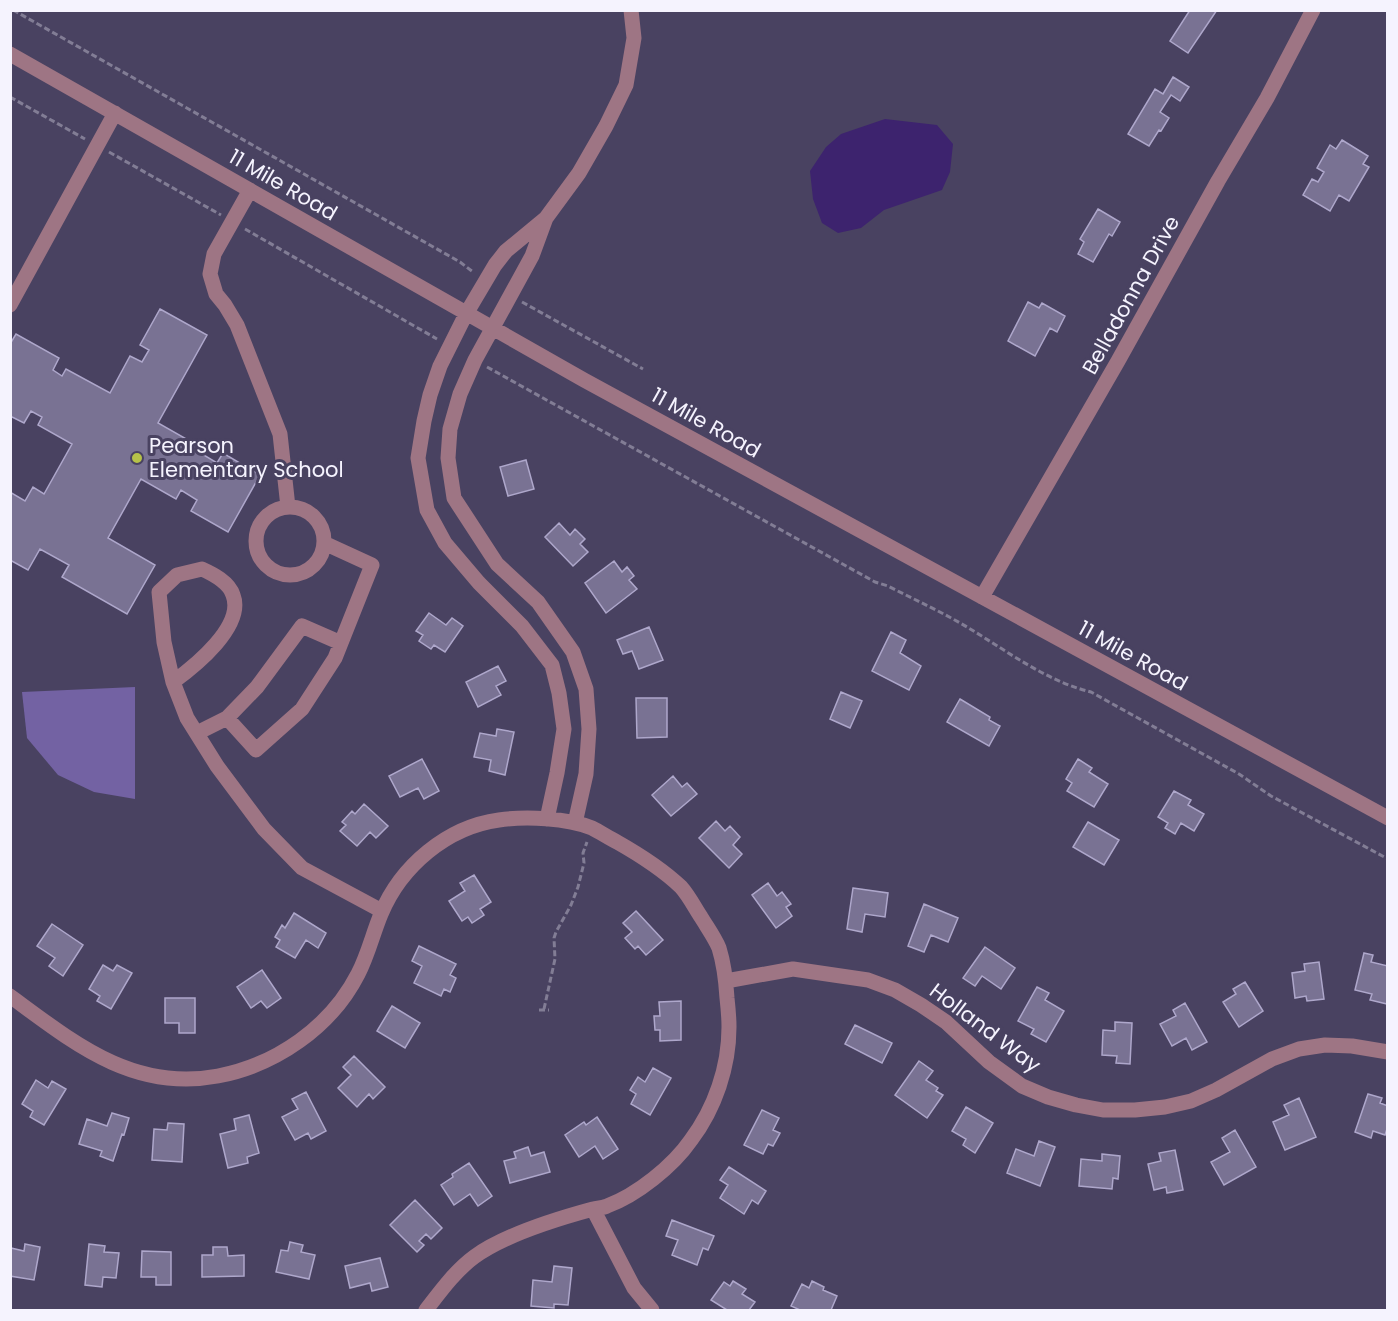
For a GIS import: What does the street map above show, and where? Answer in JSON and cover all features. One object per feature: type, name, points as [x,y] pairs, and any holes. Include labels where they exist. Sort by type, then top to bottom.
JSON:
[{"type":"street","points":[[547,819],[564,729],[552,665],[522,626],[478,583],[445,543],[427,510],[418,458],[430,394],[440,366],[466,314],[506,251],[546,218],[579,173],[626,85],[634,38],[631,10]]},
{"type":"street","name":"Belladonna Drive","points":[[982,597],[1267,98],[1313,10]]},
{"type":"street","name":"11 Mile Road","points":[[10,54],[492,329],[741,467],[1388,818]]},
{"type":"street","points":[[11,305],[115,113]]},
{"type":"street","points":[[250,190],[214,254],[210,274],[216,294],[237,325],[280,434],[288,507]]},
{"type":"street","points":[[546,218],[532,256],[475,360],[460,394],[450,429],[448,458],[454,498],[497,564],[538,602],[573,651],[586,689],[589,729],[585,774],[574,823]]},
{"type":"street","points":[[424,421],[450,429]]},
{"type":"street","points":[[288,507],[300,508],[317,519],[323,532],[324,543],[316,564],[308,571],[286,576],[275,573],[266,566],[255,546],[260,524],[267,515],[277,509],[288,507]]},
{"type":"street","points":[[227,718],[256,750],[302,708],[335,658],[372,565],[324,543]]},
{"type":"street","points":[[478,583],[497,564]]},
{"type":"street","points":[[173,682],[192,668],[223,636],[235,611],[233,594],[220,578],[202,569],[177,574],[159,592],[164,642],[173,682],[187,718],[217,766],[264,829],[302,868],[382,911]]},
{"type":"street","points":[[196,733],[227,718],[258,687],[302,626],[341,644]]},
{"type":"street","points":[[552,665],[573,651]]},
{"type":"street","points":[[564,729],[589,729]]},
{"type":"street","points":[[10,996],[101,1059],[126,1069],[154,1076],[184,1079],[216,1077],[269,1060],[319,1025],[344,996],[358,974],[382,911],[403,876],[418,860],[458,831],[498,820],[547,819],[591,828],[647,859],[684,890],[718,946],[726,981],[729,1028],[724,1071],[711,1110],[690,1142],[663,1171],[637,1190],[608,1206],[511,1236],[473,1258],[450,1281],[426,1311]]},
{"type":"street","name":"Holland Way","points":[[726,981],[793,969],[868,980],[895,990],[946,1022],[989,1062],[1022,1086],[1048,1097],[1102,1110],[1165,1107],[1191,1101],[1272,1059],[1299,1049],[1325,1045],[1352,1046],[1388,1052]]},
{"type":"street","points":[[593,1209],[634,1288],[652,1311]]},
{"type":"path","points":[[13,10],[460,262],[486,281]]},
{"type":"path","points":[[510,295],[644,369]]},
{"type":"path","points":[[888,586],[965,626],[1058,681],[1073,688],[1091,692],[1239,774],[1271,796],[1388,859]]},
{"type":"path","points":[[549,1010],[542,1010],[555,959],[554,939],[578,888],[591,828]]},
{"type":"shaded area","points":[[885,119],[937,125],[953,144],[950,172],[942,190],[884,210],[861,228],[838,233],[822,223],[813,199],[810,171],[826,147],[841,134]]},
{"type":"shaded area","points":[[135,687],[135,799],[94,792],[58,775],[27,738],[22,692]]},
{"type":"building","points":[[1190,10],[1217,10],[1188,53],[1170,41]]},
{"type":"building","points":[[1173,77],[1189,87],[1180,101],[1171,95],[1160,112],[1169,118],[1149,146],[1128,134],[1155,89],[1163,94]]},
{"type":"building","points":[[1342,140],[1368,156],[1363,164],[1369,167],[1349,201],[1339,195],[1330,211],[1303,195],[1312,179],[1318,182],[1324,172],[1317,168],[1330,145],[1336,149]]},
{"type":"building","points":[[1098,209],[1120,222],[1112,236],[1109,234],[1093,262],[1078,254],[1084,242],[1080,239]]},
{"type":"building","points":[[1028,302],[1039,308],[1042,303],[1065,316],[1057,332],[1050,328],[1035,356],[1008,341]]},
{"type":"building","name":"Pearson Elementary School","points":[[160,309],[207,335],[158,423],[204,449],[202,454],[217,463],[223,453],[260,475],[228,532],[191,511],[197,500],[181,490],[176,499],[141,479],[108,538],[155,565],[127,614],[62,577],[69,565],[40,549],[28,570],[10,560],[10,492],[25,501],[33,487],[44,494],[72,444],[38,425],[42,417],[31,411],[24,423],[10,416],[10,344],[16,334],[59,358],[53,370],[62,376],[66,369],[110,393],[130,356],[142,362],[149,350],[140,345]]},
{"type":"building","points":[[526,460],[534,489],[508,496],[500,467]]},
{"type":"building","points":[[559,523],[570,535],[575,529],[585,539],[580,544],[588,552],[573,566],[545,537]]},
{"type":"building","points":[[614,561],[622,572],[627,567],[634,576],[629,580],[637,589],[606,613],[585,583]]},
{"type":"building","points":[[429,613],[446,625],[452,618],[463,626],[445,652],[434,645],[431,649],[419,641],[423,635],[416,631]]},
{"type":"building","points":[[649,627],[663,660],[639,669],[632,651],[623,654],[617,640]]},
{"type":"building","points":[[891,632],[906,640],[900,653],[921,666],[909,690],[872,671]]},
{"type":"building","points":[[498,666],[506,681],[496,686],[501,695],[478,707],[466,682]]},
{"type":"building","points":[[841,692],[862,701],[850,728],[830,719]]},
{"type":"building","points":[[636,698],[667,698],[667,737],[637,738]]},
{"type":"building","points":[[960,699],[990,717],[989,720],[1000,726],[989,746],[947,722]]},
{"type":"building","points":[[497,729],[514,732],[505,775],[489,771],[491,760],[474,757],[480,733],[496,736]]},
{"type":"building","points":[[422,759],[439,791],[424,799],[418,788],[400,797],[389,776]]},
{"type":"building","points":[[1078,759],[1092,768],[1089,772],[1108,784],[1094,807],[1067,791],[1072,783],[1066,779]]},
{"type":"building","points":[[673,776],[682,787],[687,783],[697,794],[671,816],[652,795]]},
{"type":"building","points":[[1174,791],[1191,800],[1188,805],[1204,814],[1194,831],[1181,823],[1175,834],[1165,828],[1168,823],[1158,817]]},
{"type":"building","points":[[364,804],[388,826],[376,838],[370,832],[357,846],[340,831],[346,825],[342,822],[352,811],[355,814]]},
{"type":"building","points":[[716,821],[725,831],[730,826],[740,837],[733,845],[742,854],[729,868],[699,838]]},
{"type":"building","points":[[1088,822],[1119,840],[1104,865],[1073,847]]},
{"type":"building","points":[[474,875],[491,902],[480,909],[484,915],[472,923],[468,917],[462,921],[449,901],[465,891],[460,883]]},
{"type":"building","points":[[768,883],[777,896],[782,892],[791,904],[786,907],[792,916],[776,928],[752,895]]},
{"type":"building","points":[[853,888],[888,893],[885,917],[865,914],[862,932],[847,929]]},
{"type":"building","points":[[924,904],[958,918],[948,942],[931,935],[924,952],[908,946]]},
{"type":"building","points":[[636,911],[663,940],[646,955],[638,946],[635,949],[625,938],[632,932],[623,923]]},
{"type":"building","points":[[294,913],[326,933],[318,948],[306,940],[295,958],[276,947],[280,940],[275,937],[282,925],[285,928]]},
{"type":"building","points":[[52,924],[83,945],[63,976],[49,966],[55,958],[37,946]]},
{"type":"building","points":[[419,946],[456,964],[450,975],[456,978],[450,992],[444,989],[441,996],[414,983],[422,966],[412,961]]},
{"type":"building","points":[[985,947],[1015,968],[1001,989],[982,976],[975,986],[963,978]]},
{"type":"building","points":[[1364,953],[1373,955],[1371,962],[1388,966],[1387,1004],[1370,1000],[1372,994],[1355,990]]},
{"type":"building","points":[[1319,962],[1324,999],[1307,1001],[1306,996],[1295,998],[1292,973],[1305,971],[1304,964]]},
{"type":"building","points":[[103,965],[113,971],[117,965],[132,973],[111,1009],[97,1001],[100,996],[89,989]]},
{"type":"building","points":[[262,970],[281,998],[267,1008],[261,1001],[251,1008],[237,987]]},
{"type":"building","points":[[1245,982],[1263,1011],[1239,1027],[1223,1002],[1236,994],[1233,989]]},
{"type":"building","points":[[1037,987],[1049,993],[1045,1000],[1064,1011],[1046,1042],[1031,1034],[1034,1029],[1018,1021]]},
{"type":"building","points":[[165,998],[195,998],[195,1033],[179,1033],[179,1023],[165,1023]]},
{"type":"building","points":[[681,1001],[681,1040],[660,1041],[660,1030],[655,1030],[654,1016],[660,1016],[659,1002]]},
{"type":"building","points":[[1185,1003],[1207,1042],[1192,1050],[1186,1038],[1172,1046],[1160,1024],[1176,1016],[1173,1010]]},
{"type":"building","points":[[392,1006],[420,1023],[405,1048],[377,1031]]},
{"type":"building","points":[[1115,1022],[1132,1023],[1130,1064],[1116,1063],[1117,1056],[1102,1055],[1103,1030],[1115,1031]]},
{"type":"building","points":[[855,1025],[892,1043],[882,1063],[845,1044]]},
{"type":"building","points":[[354,1056],[385,1087],[373,1099],[369,1094],[357,1107],[338,1088],[351,1075],[343,1067]]},
{"type":"building","points":[[919,1061],[933,1071],[926,1080],[938,1088],[936,1091],[943,1095],[927,1118],[895,1095]]},
{"type":"building","points":[[653,1068],[671,1078],[650,1115],[631,1104],[636,1094],[630,1090],[638,1077],[645,1082]]},
{"type":"building","points":[[36,1080],[48,1088],[52,1081],[66,1089],[44,1125],[30,1117],[33,1111],[22,1104]]},
{"type":"building","points":[[306,1092],[326,1131],[311,1139],[308,1133],[295,1140],[282,1117],[298,1109],[292,1099]]},
{"type":"building","points":[[1368,1094],[1382,1098],[1380,1103],[1388,1106],[1388,1126],[1385,1135],[1373,1131],[1371,1138],[1355,1132]]},
{"type":"building","points":[[1299,1098],[1316,1137],[1285,1150],[1273,1122],[1289,1115],[1284,1105]]},
{"type":"building","points":[[966,1107],[993,1123],[975,1153],[963,1145],[966,1139],[952,1131]]},
{"type":"building","points":[[762,1110],[779,1118],[773,1130],[780,1133],[773,1146],[768,1144],[763,1154],[744,1145]]},
{"type":"building","points":[[112,1113],[129,1118],[113,1161],[100,1156],[102,1151],[79,1144],[87,1119],[107,1126]]},
{"type":"building","points":[[249,1115],[259,1153],[247,1157],[248,1163],[228,1168],[220,1134],[236,1130],[234,1119]]},
{"type":"building","points":[[597,1117],[618,1149],[603,1159],[595,1146],[579,1157],[565,1135],[584,1122],[586,1125]]},
{"type":"building","points":[[168,1123],[184,1124],[182,1162],[152,1160],[154,1129],[167,1130]]},
{"type":"building","points":[[1235,1130],[1256,1167],[1224,1185],[1211,1162],[1230,1152],[1222,1138]]},
{"type":"building","points":[[1039,1141],[1055,1147],[1040,1186],[1007,1173],[1016,1149],[1034,1156]]},
{"type":"building","points":[[528,1147],[531,1156],[544,1152],[550,1172],[510,1183],[504,1161],[516,1158],[514,1152]]},
{"type":"building","points":[[1175,1150],[1183,1190],[1167,1193],[1166,1187],[1154,1190],[1148,1164],[1161,1161],[1159,1153]]},
{"type":"building","points":[[1102,1154],[1120,1156],[1118,1179],[1113,1178],[1112,1189],[1079,1186],[1081,1159],[1102,1161]]},
{"type":"building","points":[[469,1163],[492,1196],[478,1206],[470,1194],[454,1205],[441,1185],[453,1177],[452,1174]]},
{"type":"building","points":[[729,1167],[766,1191],[758,1204],[752,1200],[744,1214],[720,1198],[728,1185],[720,1180]]},
{"type":"building","points":[[415,1200],[442,1228],[431,1239],[426,1234],[419,1241],[424,1245],[417,1252],[390,1225]]},
{"type":"building","points":[[672,1220],[714,1236],[708,1250],[703,1248],[697,1265],[672,1255],[678,1240],[666,1236]]},
{"type":"building","points":[[290,1242],[303,1245],[301,1252],[315,1255],[309,1279],[276,1272],[281,1250],[288,1251]]},
{"type":"building","points":[[25,1244],[40,1247],[34,1280],[10,1276],[11,1248],[24,1251]]},
{"type":"building","points":[[89,1244],[105,1246],[104,1252],[119,1253],[116,1278],[103,1277],[102,1287],[85,1285]]},
{"type":"building","points":[[213,1247],[227,1247],[228,1256],[244,1255],[244,1276],[202,1277],[202,1255],[213,1255]]},
{"type":"building","points":[[142,1251],[171,1252],[171,1285],[156,1285],[156,1277],[141,1277]]},
{"type":"building","points":[[380,1258],[388,1287],[372,1291],[370,1283],[350,1288],[345,1266]]},
{"type":"building","points":[[554,1266],[572,1268],[568,1305],[554,1304],[554,1308],[531,1306],[533,1280],[552,1282]]},
{"type":"building","points":[[733,1281],[746,1289],[742,1294],[755,1302],[749,1310],[727,1310],[711,1300],[724,1282],[730,1286]]},
{"type":"building","points":[[812,1281],[824,1287],[823,1290],[837,1296],[831,1310],[800,1310],[791,1306],[802,1284],[809,1288]]},
{"type":"place","name":"Pearson Elementary School","points":[[137,458]]}]
